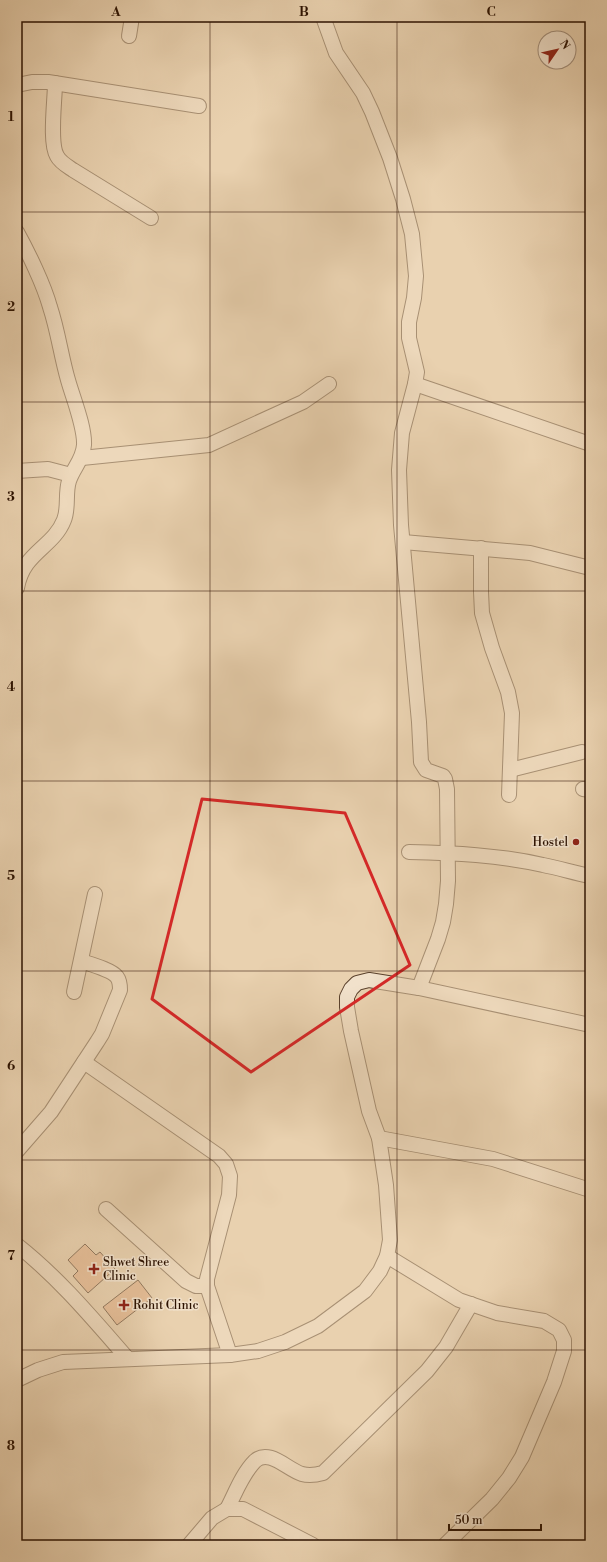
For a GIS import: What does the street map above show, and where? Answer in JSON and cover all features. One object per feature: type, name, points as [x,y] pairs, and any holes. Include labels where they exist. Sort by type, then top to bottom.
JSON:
[{"type":"street","points":[[129,36],[132,17]]},
{"type":"street","points":[[323,17],[336,54],[363,92],[390,158],[412,234],[415,259],[416,276],[414,298],[409,322],[409,338],[417,372],[416,384],[402,433],[399,470],[403,542],[421,762],[426,770],[439,774],[445,778],[447,789],[448,881],[443,922],[419,988]]},
{"type":"street","points":[[17,84],[32,82],[55,83],[199,106]]},
{"type":"street","points":[[55,83],[53,144],[56,155],[63,163],[151,218]]},
{"type":"street","points":[[17,232],[50,305],[69,384],[84,436],[82,458],[68,482],[64,520],[59,531],[26,564],[21,572],[17,588]]},
{"type":"street","points":[[82,458],[209,445],[303,402],[329,384]]},
{"type":"street","points":[[416,384],[590,444]]},
{"type":"street","points":[[17,471],[48,469],[71,475]]},
{"type":"street","points":[[403,542],[530,553],[590,568]]},
{"type":"street","points":[[481,548],[482,613],[492,648],[511,702],[512,713],[509,795]]},
{"type":"street","points":[[510,770],[582,752]]},
{"type":"street","points":[[409,852],[447,853],[507,859],[542,864],[590,876]]},
{"type":"street","points":[[74,992],[95,894]]},
{"type":"street","points":[[17,1152],[51,1112],[102,1034],[120,990],[120,983],[113,973],[81,961]]},
{"type":"street","points":[[18,1377],[63,1362],[230,1355],[258,1351],[285,1342],[318,1326],[365,1291],[380,1271],[387,1256],[390,1240],[386,1185],[380,1138],[369,1111],[347,1007],[351,989],[357,983],[369,980],[419,988],[590,1026]]},
{"type":"street","points":[[84,1062],[219,1156],[226,1164],[230,1176],[229,1195],[207,1279],[207,1286],[230,1355]]},
{"type":"street","points":[[380,1138],[493,1159],[590,1190]]},
{"type":"street","points":[[106,1209],[186,1281],[196,1286],[207,1286]]},
{"type":"street","points":[[17,1245],[35,1259],[58,1281],[128,1359]]},
{"type":"street","points":[[387,1256],[459,1300],[497,1313],[544,1321],[559,1330],[564,1340],[564,1351],[554,1382],[522,1457],[509,1478],[492,1499],[445,1545]]},
{"type":"street","points":[[189,1545],[212,1518],[227,1509],[248,1470],[256,1460],[264,1457],[272,1458],[302,1474],[314,1475],[323,1473],[427,1371],[450,1341],[471,1304]]},
{"type":"street","points":[[227,1509],[243,1509],[313,1545]]},
{"type":"highlighted area","points":[[202,799],[345,813],[410,965],[251,1072],[152,999]]},
{"type":"building","points":[[85,1244],[96,1255],[100,1252],[115,1269],[88,1293],[73,1276],[78,1271],[68,1260]]},
{"type":"building","points":[[138,1280],[152,1298],[117,1325],[103,1307]]},
{"type":"place","name":"Hostel","points":[[576,842]]},
{"type":"place","name":"Shwet Shree Clinic","points":[[94,1269]]},
{"type":"place","name":"Rohit Clinic","points":[[124,1305]]}]
